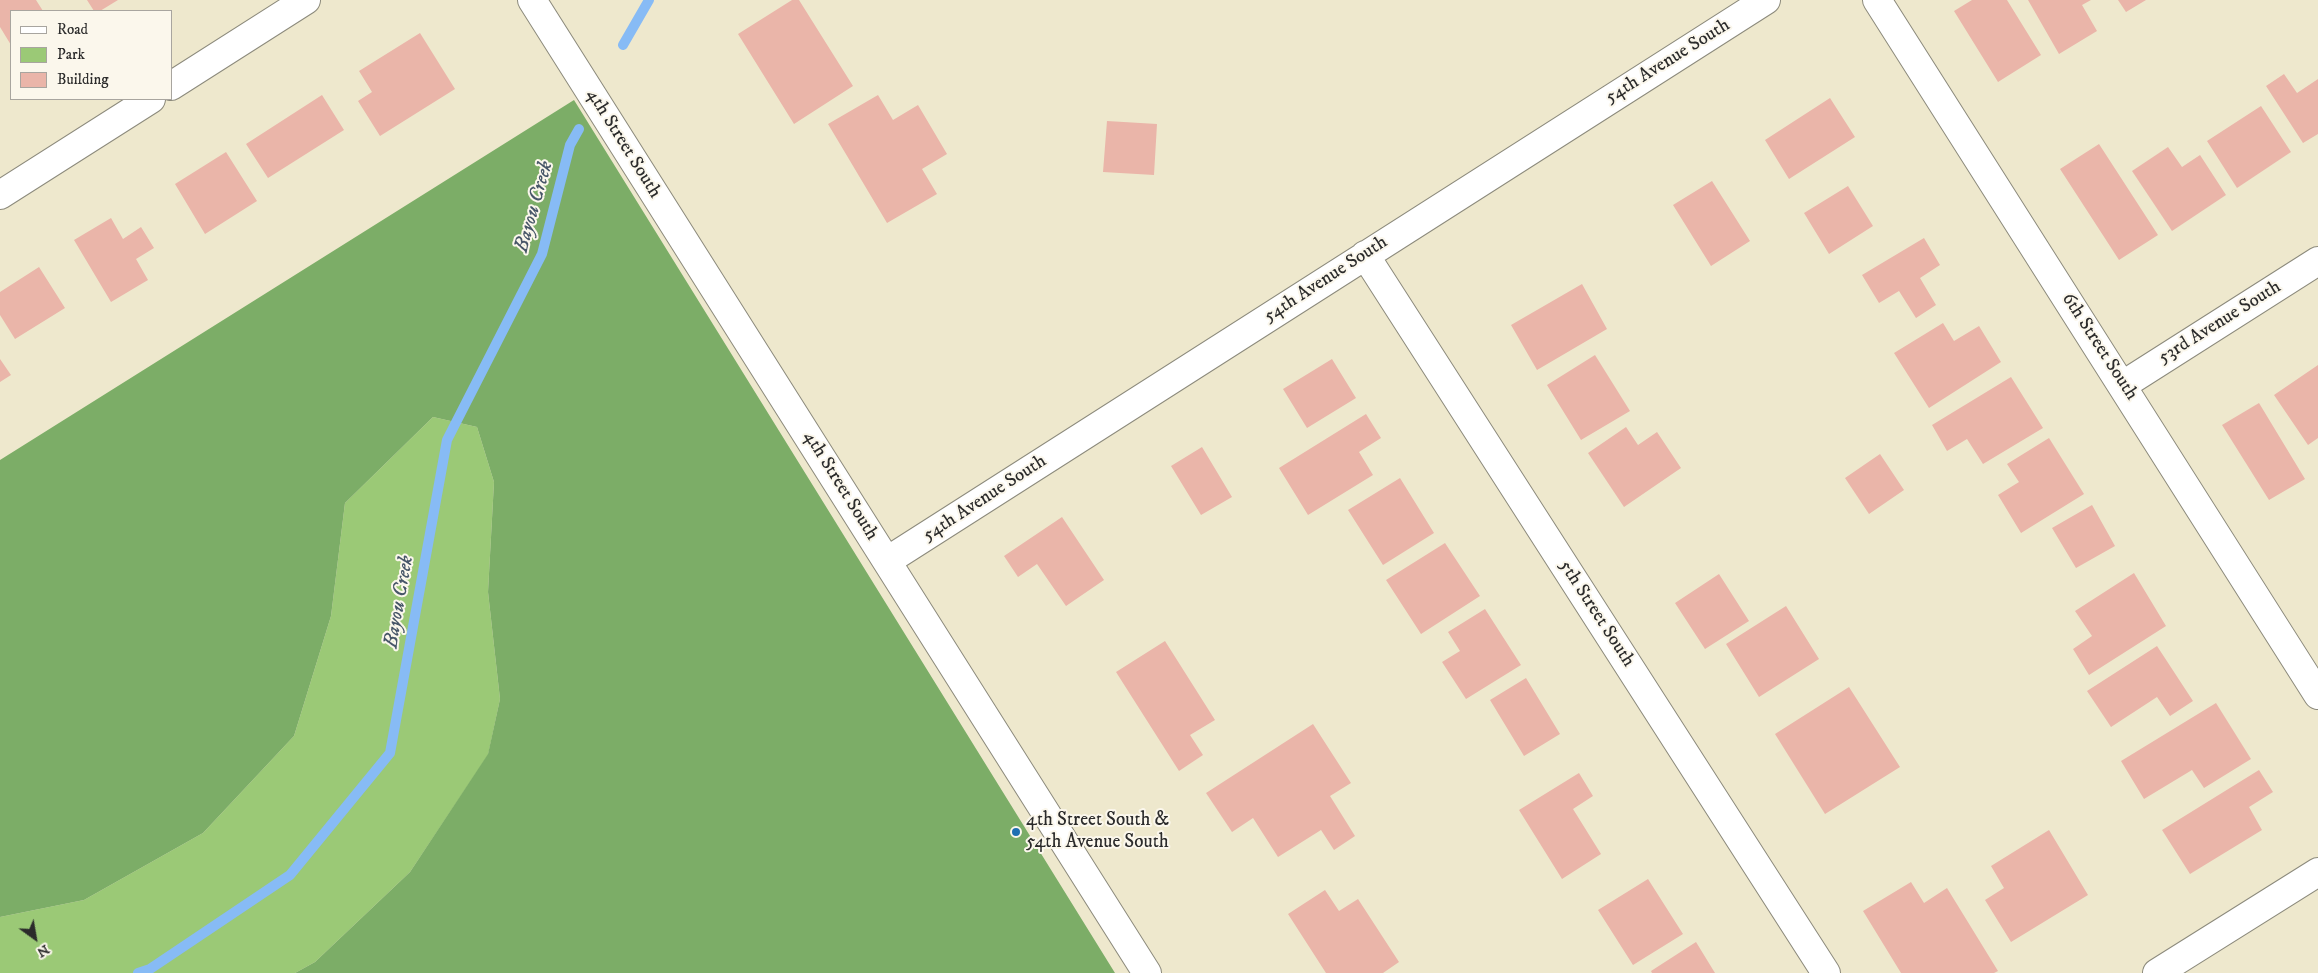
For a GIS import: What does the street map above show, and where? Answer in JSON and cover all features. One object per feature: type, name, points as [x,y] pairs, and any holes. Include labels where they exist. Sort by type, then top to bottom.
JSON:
[{"type":"street","points":[[172,85],[306,0]]},
{"type":"street","name":"4th Street South","points":[[532,0],[1146,973]]},
{"type":"street","name":"54th Avenue South","points":[[887,561],[1766,0]]},
{"type":"street","name":"6th Street South","points":[[1877,0],[2318,695]]},
{"type":"street","points":[[0,196],[149,100]]},
{"type":"street","name":"5th Street South","points":[[1365,255],[1826,973]]},
{"type":"street","name":"53rd Avenue South","points":[[2123,385],[2318,261]]},
{"type":"street","points":[[2157,973],[2318,872]]},
{"type":"green space","points":[[574,100],[1115,973],[295,973],[315,962],[410,872],[488,754],[500,699],[488,592],[494,482],[477,427],[433,417],[345,503],[331,616],[294,736],[203,833],[84,900],[0,917],[0,460]]},
{"type":"green space","points":[[433,417],[477,427],[494,482],[488,592],[500,699],[488,755],[410,872],[315,962],[295,973],[0,973],[0,917],[84,900],[203,833],[294,736],[331,616],[345,503]]},
{"type":"building","points":[[0,0],[36,0],[42,10],[10,10],[10,43],[0,27]]},
{"type":"building","points":[[87,0],[118,0],[102,10],[93,10]]},
{"type":"building","points":[[792,0],[799,0],[853,86],[794,124],[738,34]]},
{"type":"building","points":[[1972,0],[2007,0],[2041,55],[1998,82],[1954,11]]},
{"type":"building","points":[[2028,0],[2091,0],[2082,5],[2097,31],[2059,54]]},
{"type":"building","points":[[2118,0],[2146,0],[2126,12]]},
{"type":"building","points":[[420,33],[455,89],[380,136],[358,101],[372,92],[359,71]]},
{"type":"building","points":[[2284,74],[2297,93],[2318,79],[2318,134],[2303,143],[2266,86]]},
{"type":"building","points":[[322,95],[344,130],[268,178],[246,144]]},
{"type":"building","points":[[878,95],[893,120],[918,105],[947,154],[922,169],[937,194],[887,223],[828,124]]},
{"type":"building","points":[[1830,98],[1855,137],[1789,179],[1765,140]]},
{"type":"building","points":[[2261,106],[2291,152],[2237,188],[2207,141]]},
{"type":"building","points":[[1107,121],[1157,124],[1154,175],[1103,172]]},
{"type":"building","points":[[2099,144],[2158,235],[2119,260],[2060,169]]},
{"type":"building","points":[[2168,147],[2182,167],[2200,155],[2226,195],[2172,231],[2132,171]]},
{"type":"building","points":[[226,152],[257,201],[205,234],[175,184]]},
{"type":"building","points":[[1712,181],[1750,241],[1711,266],[1673,205]]},
{"type":"building","points":[[1848,186],[1873,226],[1829,254],[1804,213]]},
{"type":"building","points":[[111,218],[123,239],[141,227],[154,248],[136,259],[148,280],[111,302],[74,240]]},
{"type":"building","points":[[1924,238],[1940,265],[1920,278],[1936,305],[1916,318],[1899,291],[1879,303],[1862,275]]},
{"type":"building","points":[[39,267],[65,308],[15,339],[0,315],[0,292]]},
{"type":"building","points":[[1582,284],[1607,329],[1537,370],[1511,325]]},
{"type":"building","points":[[1943,323],[1954,341],[1979,326],[2001,362],[1929,408],[1894,353]]},
{"type":"building","points":[[1595,355],[1630,411],[1581,440],[1547,385]]},
{"type":"building","points":[[0,359],[11,375],[0,382]]},
{"type":"building","points":[[1332,359],[1356,398],[1307,428],[1283,389]]},
{"type":"building","points":[[2318,365],[2318,438],[2308,445],[2274,395]]},
{"type":"building","points":[[2011,377],[2043,428],[1983,464],[1967,439],[1947,451],[1932,425]]},
{"type":"building","points":[[2259,403],[2305,479],[2269,500],[2222,425]]},
{"type":"building","points":[[1366,414],[1381,438],[1359,452],[1373,475],[1308,515],[1279,468]]},
{"type":"building","points":[[1626,427],[1638,445],[1657,432],[1681,468],[1624,507],[1588,453]]},
{"type":"building","points":[[2049,438],[2084,494],[2021,533],[1998,495],[2019,482],[2007,464]]},
{"type":"building","points":[[1202,447],[1232,497],[1201,515],[1171,466]]},
{"type":"building","points":[[1880,454],[1904,490],[1869,514],[1845,478]]},
{"type":"building","points":[[1400,478],[1434,533],[1383,565],[1348,510]]},
{"type":"building","points":[[2092,505],[2115,546],[2076,568],[2052,528]]},
{"type":"building","points":[[1062,517],[1104,580],[1066,606],[1037,564],[1018,577],[1004,556]]},
{"type":"building","points":[[1445,543],[1480,596],[1421,634],[1386,580]]},
{"type":"building","points":[[2134,573],[2166,626],[2089,675],[2073,649],[2092,636],[2075,611]]},
{"type":"building","points":[[1719,574],[1749,621],[1705,649],[1675,603]]},
{"type":"building","points":[[1786,606],[1819,659],[1759,697],[1726,644]]},
{"type":"building","points":[[1485,609],[1521,665],[1466,699],[1442,662],[1460,651],[1448,632]]},
{"type":"building","points":[[1165,641],[1215,720],[1190,735],[1203,755],[1179,771],[1116,672]]},
{"type":"building","points":[[2157,646],[2193,701],[2170,716],[2157,697],[2111,727],[2087,691]]},
{"type":"building","points":[[1526,678],[1560,734],[1524,756],[1490,700]]},
{"type":"building","points":[[1849,687],[1900,767],[1825,814],[1775,734]]},
{"type":"building","points":[[2216,703],[2251,759],[2204,788],[2192,770],[2144,799],[2121,761]]},
{"type":"building","points":[[1313,724],[1351,783],[1330,796],[1355,836],[1334,850],[1321,830],[1278,857],[1253,818],[1232,832],[1206,793]]},
{"type":"building","points":[[2259,770],[2273,792],[2249,807],[2262,830],[2190,874],[2162,830]]},
{"type":"building","points":[[1579,773],[1593,796],[1573,809],[1601,854],[1562,879],[1519,810]]},
{"type":"building","points":[[2049,830],[2088,895],[2011,942],[1985,900],[2004,888],[1991,866]]},
{"type":"building","points":[[1648,879],[1683,934],[1633,965],[1598,910]]},
{"type":"building","points":[[1911,882],[1924,903],[1947,888],[1998,971],[1994,973],[1901,973],[1863,911]]},
{"type":"building","points":[[1325,890],[1339,911],[1358,899],[1399,962],[1383,973],[1326,973],[1288,914]]},
{"type":"building","points":[[1696,942],[1715,973],[1652,973],[1651,971]]},
{"type":"waterway","name":"Bayou Creek","points":[[623,45],[649,0]]},
{"type":"waterway","name":"Bayou Creek","points":[[138,973],[150,969],[290,875],[390,753],[447,440],[542,254],[570,145],[579,129]]},
{"type":"place","name":"4th Street South & 54th Avenue South","points":[[1016,832]]}]
